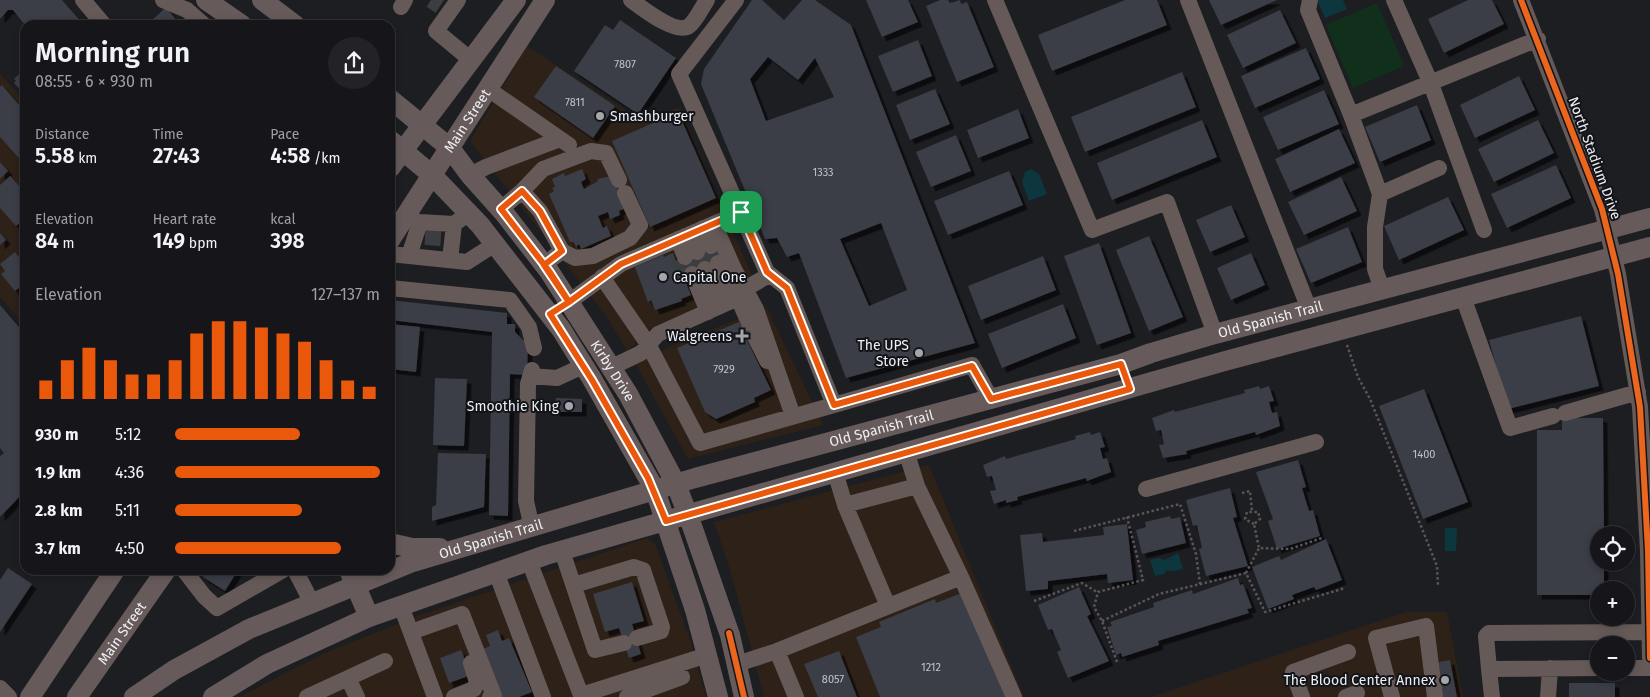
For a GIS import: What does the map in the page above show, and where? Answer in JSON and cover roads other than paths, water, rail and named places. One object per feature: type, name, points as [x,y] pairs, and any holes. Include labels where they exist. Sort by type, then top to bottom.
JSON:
[{"type":"main road","points":[[206,0],[235,20]]},
{"type":"main road","points":[[262,0],[288,20]]},
{"type":"main road","points":[[396,145],[422,124],[516,0]]},
{"type":"main road","name":"Main Street","points":[[395,238],[416,228],[432,175],[545,0]]},
{"type":"main road","name":"Kirby Drive","points":[[395,103],[450,148],[470,175],[501,209],[544,265],[612,367],[676,484],[730,635],[744,697]]},
{"type":"main road","name":"Kirby Drive","points":[[396,145],[432,175],[454,229],[495,244],[544,307],[583,366],[655,490],[708,655],[718,697]]},
{"type":"main road","name":"Old Spanish Trail","points":[[395,567],[465,548],[676,484],[1121,364],[1151,352],[1215,334],[1650,218]]},
{"type":"main road","name":"Old Spanish Trail","points":[[213,697],[267,664],[368,618],[530,561],[1000,424],[1650,246]]},
{"type":"main road","points":[[1416,281],[1426,306]]},
{"type":"main road","points":[[544,307],[569,302]]},
{"type":"main road","points":[[1215,334],[1225,361]]},
{"type":"main road","points":[[1121,364],[1130,389]]},
{"type":"main road","points":[[991,399],[1000,424]]},
{"type":"main road","points":[[827,442],[835,472]]},
{"type":"main road","points":[[395,544],[412,548],[465,548]]},
{"type":"main road","points":[[30,697],[112,575]]},
{"type":"main road","name":"Main Street","points":[[76,697],[176,575]]},
{"type":"main road","points":[[352,578],[368,618]]},
{"type":"main road","name":"Old Spanish Trail","points":[[134,697],[174,670],[249,629],[312,603],[352,578]]},
{"type":"street","points":[[82,0],[100,20]]},
{"type":"street","points":[[631,0],[674,27],[684,28],[691,24],[707,0]]},
{"type":"street","points":[[736,0],[679,74],[769,275],[787,288],[834,405]]},
{"type":"street","points":[[995,0],[1092,230],[1168,202],[1215,334]]},
{"type":"street","points":[[1188,0],[1309,309]]},
{"type":"street","points":[[1310,0],[1308,10],[1351,115],[1380,194],[1376,227],[1375,269],[1382,290]]},
{"type":"street","points":[[1394,0],[1431,84],[1484,230]]},
{"type":"street","name":"North Stadium Drive","points":[[1521,0],[1538,39],[1602,209],[1614,257],[1638,392],[1648,551],[1650,658]]},
{"type":"street","points":[[170,1],[187,10],[198,20]]},
{"type":"street","points":[[449,6],[436,31],[471,60]]},
{"type":"street","points":[[1351,115],[1538,39]]},
{"type":"street","points":[[470,175],[486,167],[564,142],[488,89]]},
{"type":"street","points":[[501,209],[543,169],[591,150],[609,152],[622,186],[643,224],[630,238],[593,256],[575,258],[562,251],[540,211],[522,191]]},
{"type":"street","points":[[1380,194],[1439,168]]},
{"type":"street","points":[[569,302],[621,264],[741,212]]},
{"type":"street","points":[[408,256],[416,228],[454,229],[450,260]]},
{"type":"street","points":[[691,233],[695,253],[691,233]]},
{"type":"street","points":[[691,233],[724,304]]},
{"type":"street","points":[[395,255],[467,262],[495,244]]},
{"type":"street","points":[[544,265],[562,251]]},
{"type":"street","points":[[780,385],[769,342],[724,304],[702,270],[724,304],[752,330],[780,385],[792,416]]},
{"type":"street","points":[[612,367],[641,352],[658,334],[724,304],[769,275]]},
{"type":"street","points":[[602,277],[648,344],[700,443],[972,366],[991,399]]},
{"type":"street","points":[[396,288],[510,300],[532,335],[534,348]]},
{"type":"street","points":[[1464,297],[1510,428],[1638,392]]},
{"type":"street","points":[[518,312],[544,307]]},
{"type":"street","points":[[532,528],[526,501],[531,373],[557,378],[583,366]]},
{"type":"street","points":[[1146,489],[1316,442]]},
{"type":"street","points":[[906,451],[917,486],[961,577],[1014,697]]},
{"type":"street","points":[[835,472],[845,506],[888,606]]},
{"type":"street","points":[[845,506],[917,486]]},
{"type":"street","points":[[562,551],[595,650],[661,631],[662,627],[643,570],[634,567],[574,585]]},
{"type":"street","points":[[530,561],[579,696],[708,655]]},
{"type":"street","points":[[496,572],[543,697]]},
{"type":"street","points":[[185,575],[217,608],[274,575]]},
{"type":"street","points":[[298,575],[312,603]]},
{"type":"street","points":[[737,664],[777,651],[961,577]]},
{"type":"street","points":[[401,606],[435,697]]},
{"type":"street","points":[[411,632],[462,614],[494,696],[490,697]]},
{"type":"street","points":[[454,697],[474,689],[477,682],[455,617]]},
{"type":"street","points":[[1392,697],[1376,638],[1426,626],[1435,697]]},
{"type":"street","points":[[1492,697],[1486,636],[1489,632],[1649,632]]},
{"type":"street","points":[[777,651],[796,697]]},
{"type":"street","points":[[1302,697],[1293,672],[1348,652]]},
{"type":"street","points":[[307,697],[385,660]]},
{"type":"street","points":[[1548,697],[1550,668]]},
{"type":"street","points":[[1489,669],[1590,668]]},
{"type":"street","points":[[1635,668],[1650,668]]},
{"type":"street","points":[[627,697],[682,677]]},
{"type":"street","points":[[348,678],[356,697]]},
{"type":"street","points":[[0,688],[9,697]]},
{"type":"water","points":[[1317,0],[1343,0],[1347,9],[1325,18]]},
{"type":"water","points":[[1031,169],[1039,174],[1047,194],[1029,201],[1022,182],[1025,172]]},
{"type":"water","points":[[1445,528],[1457,528],[1456,551],[1445,551]]},
{"type":"water","points":[[1178,553],[1183,569],[1167,570],[1164,574],[1155,576],[1150,560],[1158,558],[1165,560]]},
{"type":"tunnel","points":[[431,0],[440,6]]},
{"type":"tunnel","points":[[425,237],[442,238]]},
{"type":"tunnel","points":[[705,248],[712,266]]},
{"type":"tunnel","points":[[691,254],[698,272]]},
{"type":"tunnel","points":[[680,259],[687,277]]},
{"type":"place","name":"Smashburger","points":[[600,116]]},
{"type":"place","name":"Capital One","points":[[663,277]]},
{"type":"place","name":"Walgreens","points":[[742,336]]},
{"type":"place","name":"The UPS Store","points":[[919,353]]},
{"type":"place","name":"Smoothie King","points":[[569,406]]},
{"type":"place","name":"The Blood Center Annex","points":[[1445,680]]}]
